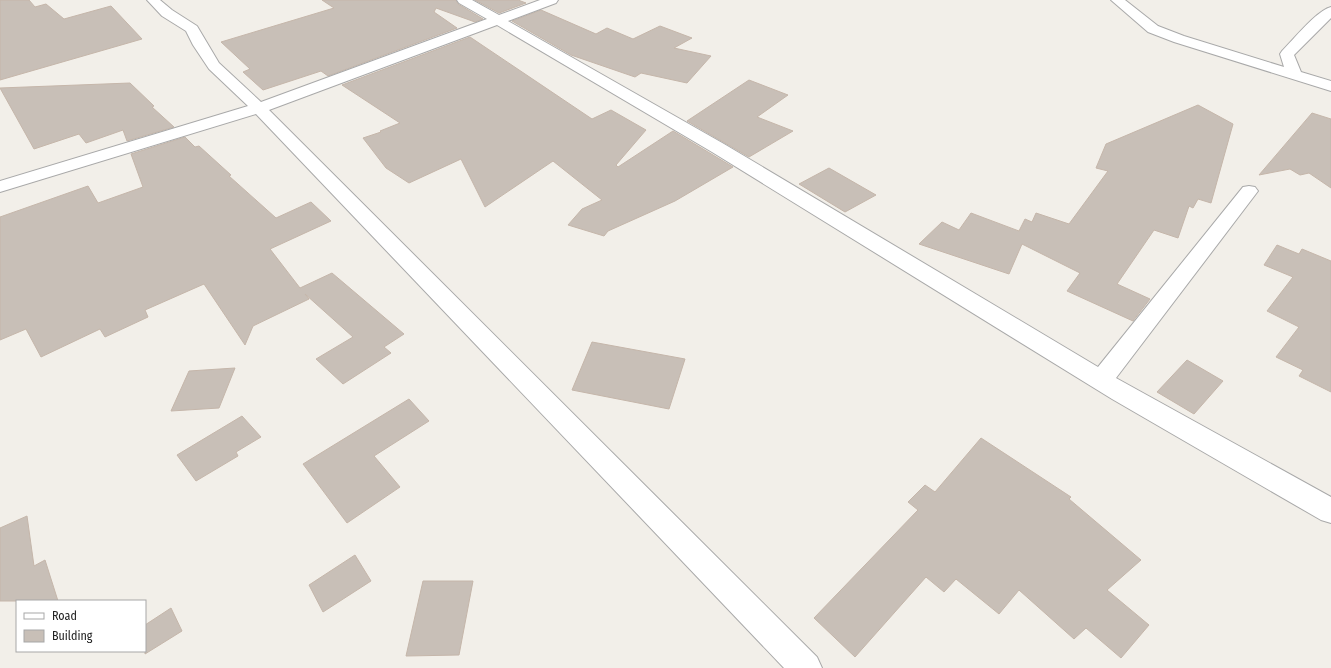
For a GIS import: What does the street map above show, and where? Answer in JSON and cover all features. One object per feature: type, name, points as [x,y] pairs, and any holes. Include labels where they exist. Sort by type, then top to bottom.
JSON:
[{"type":"street","points":[[153,0],[167,13],[192,29],[200,45],[214,66],[259,108],[806,668]]},
{"type":"street","points":[[463,0],[718,148],[1101,380],[1331,511]]},
{"type":"street","points":[[0,187],[259,108],[552,0]]},
{"type":"street","points":[[1117,0],[1153,29],[1179,40],[1331,86]]},
{"type":"street","points":[[1294,74],[1287,54],[1318,22],[1331,11]]},
{"type":"street","points":[[1101,380],[1249,191]]},
{"type":"building","points":[[0,0],[29,0],[35,7],[46,4],[64,19],[111,6],[142,39],[0,80]]},
{"type":"building","points":[[322,0],[456,0],[458,4],[483,19],[475,22],[436,8],[434,12],[457,28],[328,76],[321,71],[263,90],[243,72],[250,69],[221,42],[334,8]]},
{"type":"building","points":[[475,0],[518,0],[526,3],[499,13]]},
{"type":"building","points":[[541,10],[596,34],[607,28],[633,39],[660,26],[692,38],[674,48],[711,56],[687,83],[641,73],[635,77],[571,55],[512,21]]},
{"type":"building","points":[[470,37],[592,119],[611,110],[646,130],[616,165],[618,167],[673,131],[733,167],[675,201],[608,231],[604,236],[568,225],[582,209],[602,200],[553,161],[485,207],[461,159],[409,183],[386,168],[363,138],[381,132],[380,131],[400,123],[342,85]]},
{"type":"building","points":[[749,80],[788,95],[757,117],[793,131],[749,157],[687,121]]},
{"type":"building","points":[[130,83],[154,106],[152,107],[174,127],[127,141],[123,130],[86,143],[79,134],[34,149],[0,88]]},
{"type":"building","points":[[1198,105],[1233,124],[1211,203],[1198,199],[1193,208],[1189,206],[1178,238],[1154,230],[1117,284],[1150,299],[1133,321],[1067,291],[1080,273],[1022,244],[1009,274],[919,244],[942,222],[959,230],[971,213],[1019,231],[1025,219],[1032,222],[1036,213],[1069,224],[1108,171],[1096,168],[1106,144]]},
{"type":"building","points":[[1312,113],[1331,119],[1331,188],[1309,173],[1300,175],[1290,169],[1259,175]]},
{"type":"building","points":[[185,137],[195,147],[199,146],[231,175],[229,176],[276,218],[311,202],[331,221],[270,249],[300,288],[332,273],[404,334],[384,347],[391,353],[343,384],[316,359],[353,337],[305,294],[309,299],[253,326],[245,345],[204,284],[145,310],[148,317],[105,337],[100,329],[41,357],[26,329],[0,340],[0,217],[88,186],[98,203],[143,187],[131,154]]},
{"type":"building","points":[[829,168],[876,195],[845,212],[799,184]]},
{"type":"building","points":[[1277,245],[1299,254],[1302,249],[1331,261],[1331,392],[1299,376],[1303,370],[1276,357],[1299,327],[1267,311],[1293,277],[1264,265]]},
{"type":"building","points":[[592,342],[685,359],[669,409],[572,390]]},
{"type":"building","points":[[1187,360],[1223,381],[1194,414],[1157,392]]},
{"type":"building","points":[[235,368],[219,408],[171,411],[189,371]]},
{"type":"building","points":[[409,399],[429,421],[374,456],[400,487],[347,523],[303,464]]},
{"type":"building","points":[[242,416],[261,437],[236,452],[238,456],[196,481],[177,455]]},
{"type":"building","points":[[981,438],[1071,497],[1069,499],[1141,560],[1107,590],[1149,625],[1121,658],[1086,628],[1074,639],[1019,590],[999,614],[956,579],[944,592],[926,577],[855,657],[814,618],[918,510],[908,502],[925,485],[935,492]]},
{"type":"building","points":[[27,516],[34,566],[45,560],[58,600],[0,601],[0,528]]},
{"type":"building","points":[[355,555],[371,581],[323,612],[309,585]]},
{"type":"building","points":[[423,581],[473,581],[459,655],[406,656]]},
{"type":"building","points":[[171,608],[182,631],[145,654],[146,624]]}]
